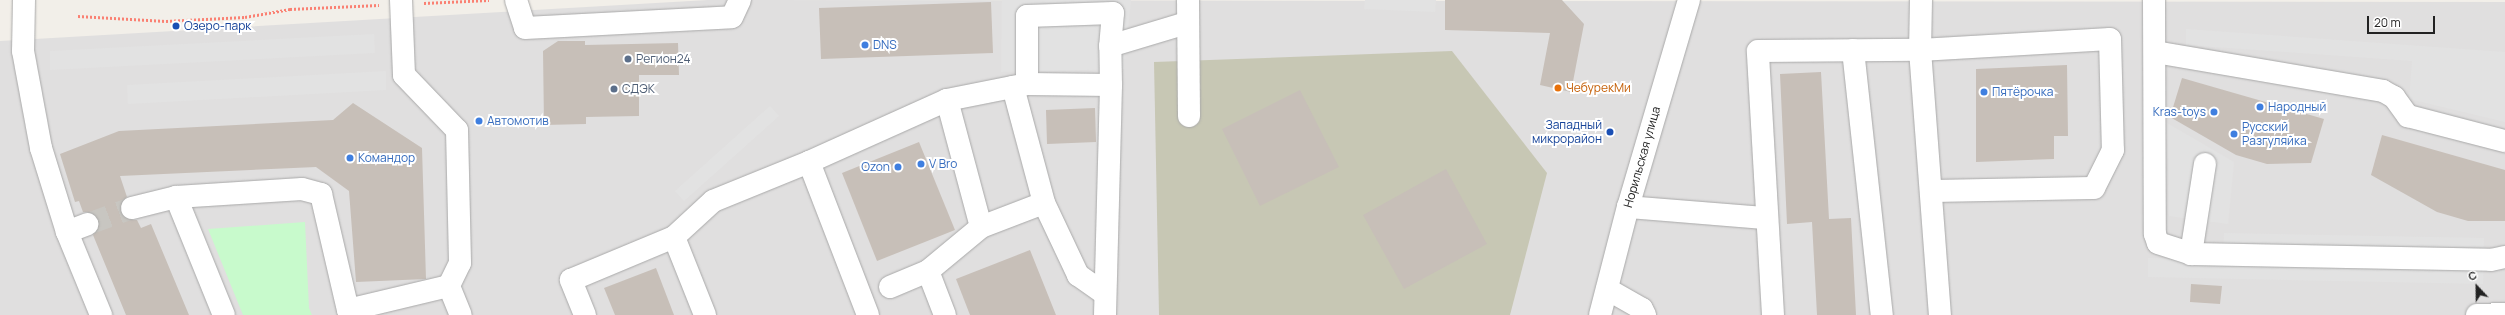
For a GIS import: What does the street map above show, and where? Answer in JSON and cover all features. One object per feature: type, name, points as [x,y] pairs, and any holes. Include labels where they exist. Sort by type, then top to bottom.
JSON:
[{"type":"street","points":[[24,0],[23,51],[40,140],[67,232],[101,315]]},
{"type":"street","points":[[516,0],[525,28],[732,17],[740,0]]},
{"type":"street","points":[[1188,0],[1186,23],[1189,116]]},
{"type":"street","name":"Норильская улица","points":[[1600,315],[1628,207],[1689,0]]},
{"type":"street","points":[[1921,0],[1920,50],[1940,315]]},
{"type":"street","points":[[2154,0],[2156,52],[2155,234],[2158,243],[2192,254],[2491,260],[2505,257]]},
{"type":"street","points":[[401,2],[404,75],[457,130],[460,263],[449,286],[461,315]]},
{"type":"street","points":[[1105,294],[1078,275],[1044,203],[1020,85],[1027,16],[1113,13],[1110,46],[1111,85],[1105,315]]},
{"type":"street","points":[[1110,46],[1186,23]]},
{"type":"street","points":[[1773,315],[1766,218],[1758,51],[1920,50],[2110,39],[2113,150],[2094,188],[1931,191]]},
{"type":"street","points":[[1853,50],[1882,315]]},
{"type":"street","points":[[2156,52],[2383,90],[2390,92],[2408,116],[2505,141]]},
{"type":"street","points":[[585,315],[571,280],[674,237],[713,201],[809,162],[947,100],[1020,85],[1111,85]]},
{"type":"street","points":[[947,100],[981,227]]},
{"type":"street","points":[[809,162],[868,315]]},
{"type":"street","points":[[2192,254],[2205,164]]},
{"type":"street","points":[[132,208],[176,197],[302,189],[321,194],[348,312],[449,286]]},
{"type":"street","points":[[176,197],[224,315]]},
{"type":"street","points":[[890,287],[928,271],[981,227],[1044,203]]},
{"type":"street","points":[[1628,207],[1766,218]]},
{"type":"street","points":[[67,232],[88,224]]},
{"type":"street","points":[[674,237],[705,315]]},
{"type":"street","points":[[928,271],[945,315]]},
{"type":"street","points":[[1607,289],[1642,309],[1646,315]]},
{"type":"street","points":[[2477,315],[2505,314]]},
{"type":"path","points":[[78,16],[166,21],[244,17],[290,9],[401,2],[489,0]]},
{"type":"shaded area","points":[[708,0],[2505,2],[2505,315],[0,315],[0,41]]},
{"type":"shaded area","points":[[1002,0],[1131,0],[1124,69],[1001,72]]},
{"type":"shaded area","points":[[1365,0],[1436,0],[1435,12],[1364,9]]},
{"type":"shaded area","points":[[2186,29],[2505,52],[2505,122],[2409,99],[2412,61],[2186,45]]},
{"type":"shaded area","points":[[374,34],[375,53],[50,70],[50,51]]},
{"type":"shaded area","points":[[1452,51],[1547,173],[1510,315],[1159,315],[1154,62]]},
{"type":"shaded area","points":[[386,71],[386,90],[128,104],[127,85]]},
{"type":"shaded area","points":[[770,106],[779,116],[684,201],[675,191]]},
{"type":"shaded area","points":[[2167,123],[2234,162],[2228,224],[2169,216]]},
{"type":"shaded area","points":[[2224,233],[2484,238],[2483,284],[2148,277],[2148,258],[2223,259]]},
{"type":"green space","points":[[305,222],[309,308],[312,315],[243,315],[208,229]]},
{"type":"building","points":[[1445,0],[1562,0],[1584,24],[1571,92],[1540,85],[1550,33],[1445,30]]},
{"type":"building","points":[[991,2],[993,53],[821,59],[819,8]]},
{"type":"building","points":[[558,41],[585,41],[585,45],[678,43],[679,75],[639,75],[639,116],[586,117],[586,124],[544,125],[543,51]]},
{"type":"building","points":[[2067,65],[2068,136],[2054,136],[2054,159],[1976,162],[1976,69]]},
{"type":"building","points":[[1821,72],[1829,219],[1851,218],[1856,315],[1817,315],[1812,222],[1787,224],[1780,74]]},
{"type":"building","points":[[2182,78],[2324,119],[2311,163],[2267,164],[2236,155],[2170,117]]},
{"type":"building","points":[[1300,90],[1339,167],[1260,206],[1222,129]]},
{"type":"building","points":[[353,103],[422,148],[426,279],[356,282],[349,191],[316,167],[120,176],[127,197],[120,204],[120,211],[128,220],[137,220],[141,228],[151,224],[189,315],[126,315],[93,235],[100,226],[100,219],[90,212],[83,212],[79,201],[75,202],[60,154],[119,131],[333,120]]},
{"type":"building","points":[[1095,108],[1096,142],[1047,144],[1046,110]]},
{"type":"building","points":[[2382,135],[2505,170],[2505,221],[2468,221],[2437,212],[2371,175]]},
{"type":"building","points":[[919,142],[955,230],[877,261],[842,173]]},
{"type":"building","points":[[1446,169],[1487,244],[1404,289],[1363,215]]},
{"type":"building","points":[[1030,250],[1056,315],[970,315],[956,279]]},
{"type":"building","points":[[656,268],[674,315],[615,315],[604,288]]},
{"type":"building","points":[[2191,284],[2222,286],[2220,304],[2190,302]]},
{"type":"tunnel","points":[[88,224],[132,208]]},
{"type":"place","name":"Озеро-парк","points":[[176,26]]},
{"type":"place","name":"DNS","points":[[865,45]]},
{"type":"place","name":"Регион24","points":[[628,59]]},
{"type":"place","name":"ЧебурекМи","points":[[1558,88]]},
{"type":"place","name":"СДЭК","points":[[614,89]]},
{"type":"place","name":"Пятёрочка","points":[[1984,92]]},
{"type":"place","name":"Народный","points":[[2260,107]]},
{"type":"place","name":"Kras-toys","points":[[2214,112]]},
{"type":"place","name":"Автомотив","points":[[479,121]]},
{"type":"place","name":"Западный микрорайон","points":[[1610,132]]},
{"type":"place","name":"Русский Разгуляйка","points":[[2234,134]]},
{"type":"place","name":"Командор","points":[[350,158]]},
{"type":"place","name":"V Bro","points":[[921,164]]},
{"type":"place","name":"Ozon","points":[[898,167]]}]
